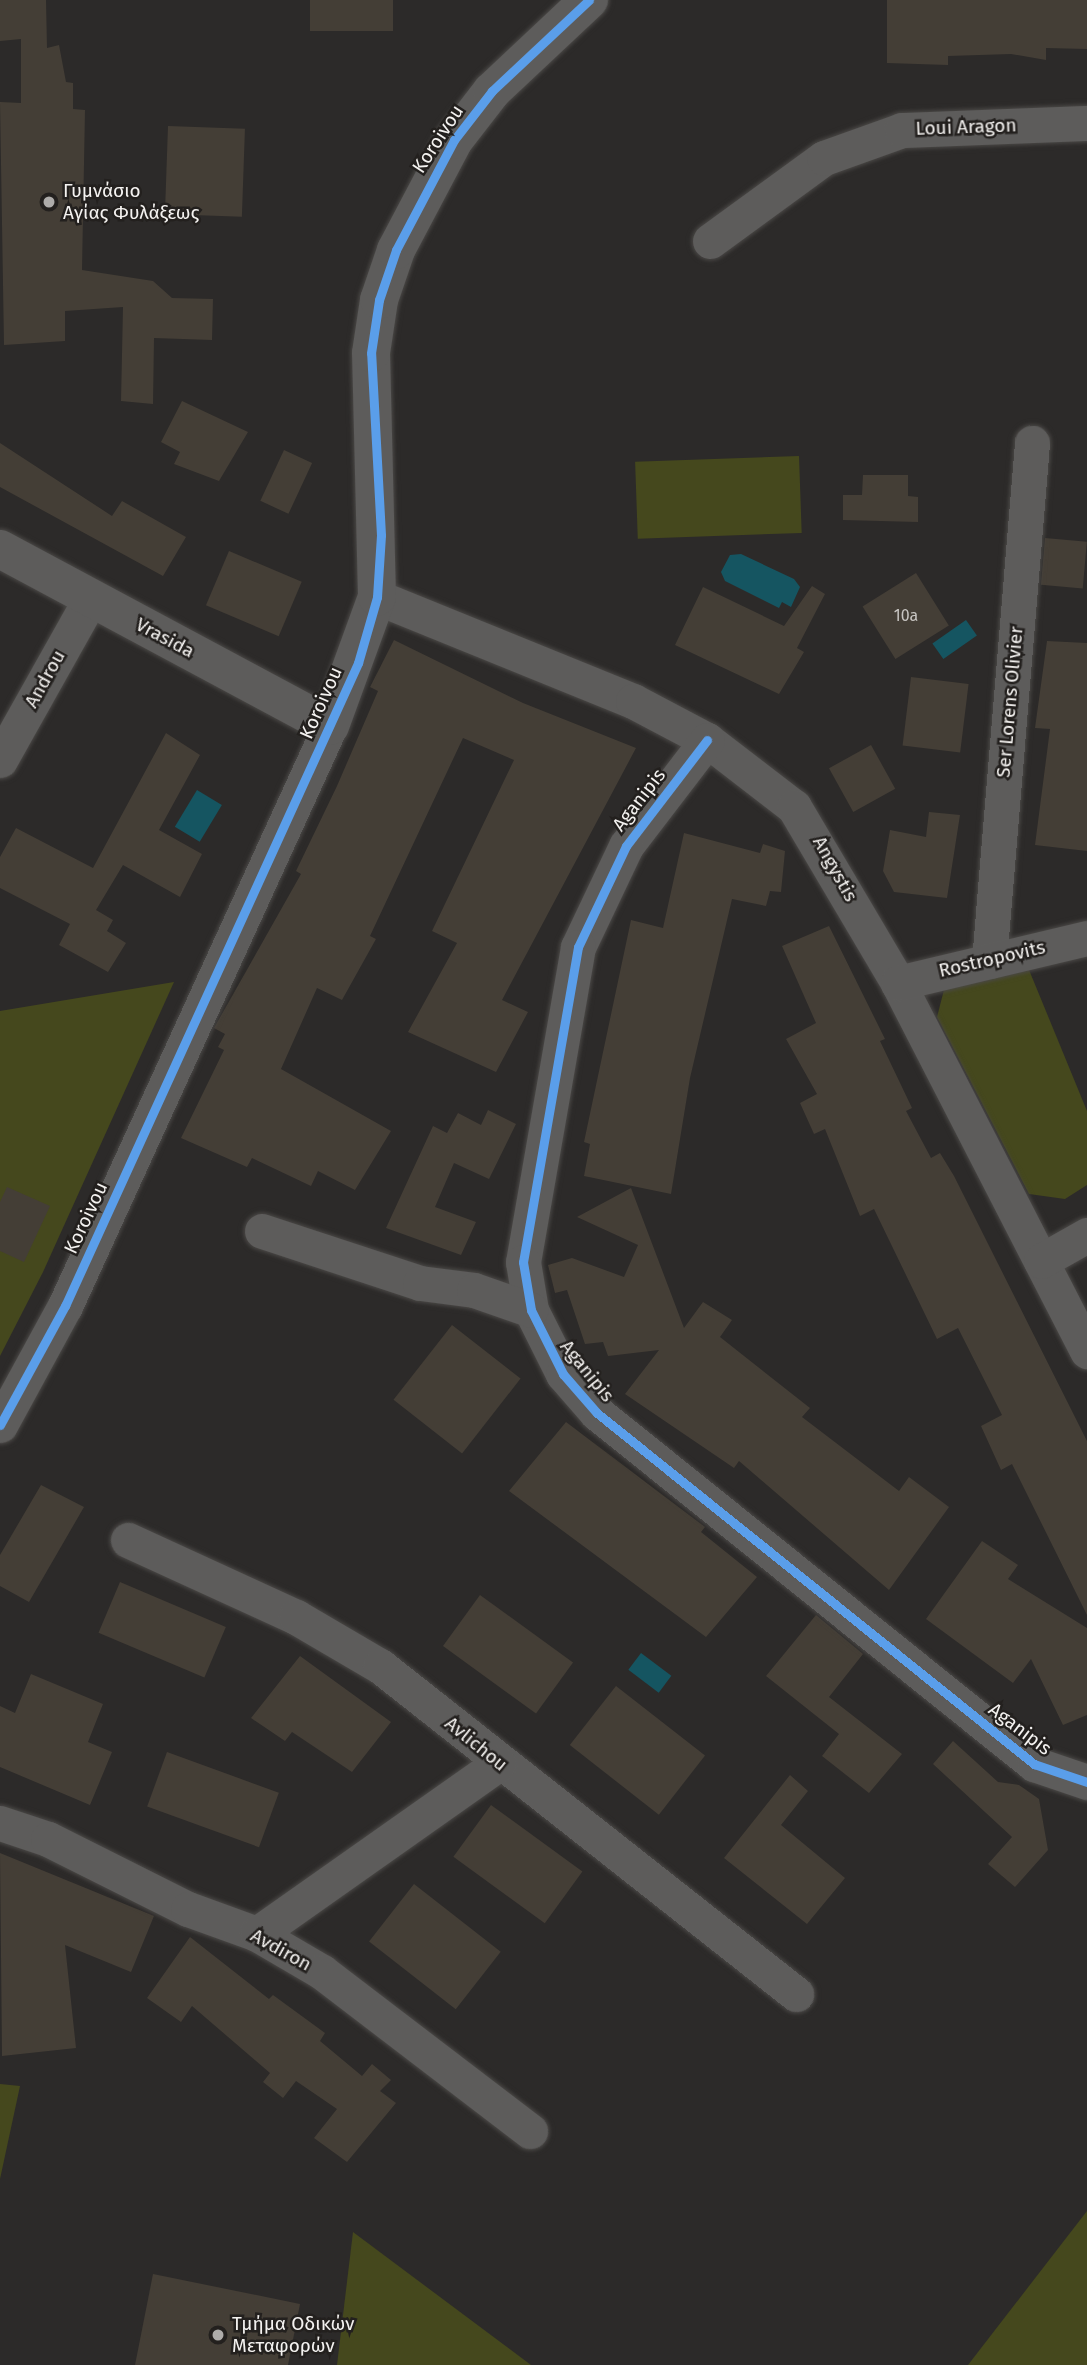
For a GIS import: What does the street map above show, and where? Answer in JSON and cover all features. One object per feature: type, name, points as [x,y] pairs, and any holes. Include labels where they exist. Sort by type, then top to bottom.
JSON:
[{"type":"street","name":"Koroivou","points":[[0,1425],[65,1306],[330,726],[377,597],[371,353],[379,300],[396,250],[454,140],[492,91],[589,0]]},
{"type":"street","name":"Loui Aragon","points":[[710,241],[824,158],[902,130],[1087,123]]},
{"type":"street","name":"Ser Lorens Olivier","points":[[989,961],[1032,443]]},
{"type":"street","name":"Vrasida","points":[[0,549],[330,726]]},
{"type":"street","name":"Angystis","points":[[377,597],[633,701],[707,740],[767,783],[814,831],[898,983],[1087,1352]]},
{"type":"street","name":"Androu","points":[[0,760],[91,598]]},
{"type":"street","name":"Aganipis","points":[[707,740],[626,846],[578,947],[523,1262],[531,1310],[557,1364],[597,1413],[1034,1764],[1087,1782]]},
{"type":"street","name":"Rostropovits","points":[[898,983],[1087,938]]},
{"type":"street","points":[[262,1231],[420,1283],[474,1290],[531,1310]]},
{"type":"street","points":[[1041,1261],[1087,1235]]},
{"type":"street","name":"Avlichou","points":[[128,1540],[296,1617],[380,1666],[499,1763],[796,1994]]},
{"type":"street","points":[[257,1934],[499,1763]]},
{"type":"street","name":"Avdiron","points":[[0,1823],[48,1839],[188,1909],[257,1934],[321,1972],[530,2131]]},
{"type":"green space","points":[[799,456],[802,533],[638,539],[635,462]]},
{"type":"green space","points":[[1027,965],[1087,1111],[1087,1185],[1065,1199],[1029,1194],[937,1017],[946,982]]},
{"type":"green space","points":[[174,982],[43,1272],[0,1356],[0,1011]]},
{"type":"green space","points":[[0,2084],[20,2086],[0,2179]]},
{"type":"green space","points":[[1087,2211],[1087,2365],[968,2365]]},
{"type":"green space","points":[[353,2232],[531,2365],[337,2365]]},
{"type":"water","points":[[741,554],[794,579],[800,587],[791,607],[782,602],[779,608],[725,581],[721,572],[730,555]]},
{"type":"water","points":[[966,620],[977,636],[943,659],[932,644]]},
{"type":"water","points":[[197,790],[222,805],[200,842],[175,827]]},
{"type":"water","points":[[641,1653],[671,1676],[659,1693],[628,1670]]},
{"type":"building","name":"Γυμνάσιο Αγίας Φυλάξεως","points":[[0,0],[46,0],[47,48],[59,45],[66,82],[73,83],[73,109],[85,110],[82,270],[153,281],[172,298],[213,299],[212,340],[154,338],[153,404],[121,401],[123,307],[65,311],[65,341],[4,345],[0,102],[21,103],[21,39],[0,41]]},
{"type":"building","points":[[310,0],[393,0],[393,31],[310,31]]},
{"type":"building","points":[[887,0],[1087,0],[1087,49],[1046,48],[1046,60],[1011,54],[948,56],[948,65],[887,63]]},
{"type":"building","points":[[168,126],[245,129],[242,217],[165,214]]},
{"type":"building","points":[[182,401],[248,432],[219,481],[174,464],[180,452],[161,442]]},
{"type":"building","points":[[0,443],[112,516],[122,501],[186,537],[163,576],[0,487]]},
{"type":"building","points":[[284,450],[312,463],[288,514],[260,501]]},
{"type":"building","points":[[863,475],[908,475],[908,496],[918,497],[918,522],[843,520],[843,495],[862,495]]},
{"type":"building","points":[[1045,538],[1087,542],[1083,588],[1041,585]]},
{"type":"building","points":[[229,551],[302,582],[279,636],[206,605]]},
{"type":"building","points":[[916,573],[949,626],[895,659],[863,606]]},
{"type":"building","points":[[812,586],[825,594],[797,648],[804,652],[779,694],[675,645],[703,587],[784,626]]},
{"type":"building","points":[[394,640],[523,703],[636,748],[502,1000],[528,1012],[496,1072],[408,1032],[457,943],[432,931],[514,760],[463,738],[370,936],[376,939],[342,1000],[317,988],[281,1069],[391,1131],[355,1190],[318,1171],[311,1186],[252,1158],[247,1167],[181,1138],[224,1050],[218,1047],[225,1034],[214,1028],[301,874],[296,871],[378,691],[370,687]]},
{"type":"building","points":[[1047,641],[1087,643],[1087,851],[1035,845],[1050,729],[1035,728]]},
{"type":"building","points":[[911,677],[969,684],[960,753],[903,745]]},
{"type":"building","points":[[166,733],[200,755],[159,830],[202,854],[180,897],[123,865],[96,910],[113,920],[107,931],[126,943],[108,972],[59,945],[70,924],[0,888],[0,857],[16,828],[93,868]]},
{"type":"building","points":[[871,745],[895,789],[853,812],[829,768]]},
{"type":"building","points":[[929,812],[960,815],[947,898],[894,892],[883,871],[890,830],[926,837]]},
{"type":"building","points":[[684,833],[760,853],[763,844],[785,851],[781,892],[770,891],[766,906],[732,899],[690,1078],[671,1194],[584,1176],[590,1144],[584,1142],[631,920],[663,928]]},
{"type":"building","points":[[829,926],[885,1039],[880,1041],[912,1108],[906,1111],[931,1158],[940,1153],[954,1176],[1087,1441],[1087,1615],[1012,1464],[1001,1470],[981,1426],[1002,1415],[958,1328],[937,1339],[874,1209],[860,1216],[825,1129],[814,1134],[800,1103],[817,1094],[786,1039],[816,1023],[782,946]]},
{"type":"building","points":[[488,1110],[516,1124],[489,1179],[454,1163],[435,1207],[476,1222],[461,1255],[386,1228],[433,1126],[447,1133],[458,1113],[481,1125]]},
{"type":"building","points":[[7,1187],[50,1206],[24,1262],[0,1251],[0,1202]]},
{"type":"building","points":[[631,1188],[684,1328],[703,1302],[732,1320],[720,1337],[810,1408],[802,1417],[899,1491],[909,1477],[949,1507],[889,1590],[739,1461],[734,1468],[625,1394],[659,1350],[608,1356],[603,1342],[585,1344],[567,1290],[555,1293],[548,1265],[572,1258],[624,1277],[638,1245],[577,1217]]},
{"type":"building","points":[[452,1325],[521,1379],[462,1453],[394,1400]]},
{"type":"building","points":[[566,1422],[705,1527],[701,1532],[757,1577],[706,1637],[509,1491]]},
{"type":"building","points":[[41,1485],[84,1507],[29,1602],[0,1586],[0,1555]]},
{"type":"building","points":[[982,1541],[1018,1565],[1008,1579],[1087,1628],[1087,1715],[1063,1725],[1031,1659],[1013,1683],[926,1619]]},
{"type":"building","points":[[120,1582],[226,1627],[204,1678],[99,1633]]},
{"type":"building","points":[[480,1595],[573,1663],[536,1714],[443,1646]]},
{"type":"building","points":[[816,1615],[863,1654],[829,1697],[902,1754],[869,1793],[822,1756],[839,1734],[766,1676]]},
{"type":"building","points":[[300,1656],[391,1722],[352,1772],[292,1732],[285,1741],[251,1718]]},
{"type":"building","points":[[31,1674],[103,1704],[88,1742],[112,1752],[90,1805],[0,1767],[0,1706],[15,1713]]},
{"type":"building","points":[[616,1686],[705,1756],[659,1815],[570,1745]]},
{"type":"building","points":[[953,1741],[998,1782],[1019,1785],[1039,1799],[1048,1850],[1015,1887],[988,1864],[1012,1837],[933,1764]]},
{"type":"building","points":[[167,1752],[279,1793],[259,1847],[147,1807]]},
{"type":"building","points":[[790,1775],[808,1791],[781,1825],[845,1878],[807,1924],[724,1858]]},
{"type":"building","points":[[491,1805],[582,1871],[545,1923],[453,1857]]},
{"type":"building","points":[[0,1853],[154,1916],[131,1972],[65,1945],[76,2048],[2,2056]]},
{"type":"building","points":[[414,1884],[501,1952],[456,2009],[369,1942]]},
{"type":"building","points":[[190,1937],[269,1999],[273,1995],[325,2033],[320,2041],[362,2076],[372,2064],[391,2080],[380,2091],[396,2103],[347,2162],[314,2138],[337,2109],[296,2081],[283,2098],[263,2082],[270,2073],[192,2006],[181,2022],[147,1998]]},
{"type":"building","name":"Τμήμα Οδικών Μεταφορών","points":[[153,2274],[300,2304],[288,2365],[135,2365]]},
{"type":"cycle path","points":[[0,1425],[65,1306],[358,663],[377,597],[381,535],[371,353],[379,300],[396,250],[454,140],[492,91],[589,0]]},
{"type":"cycle path","points":[[707,740],[626,846],[578,947],[523,1262],[531,1310],[563,1374],[597,1413],[1034,1764],[1087,1782]]},
{"type":"place","name":"Γυμνάσιο Αγίας Φυλάξεως","points":[[49,202]]},
{"type":"place","name":"Τμήμα Οδικών Μεταφορών","points":[[218,2335]]}]
